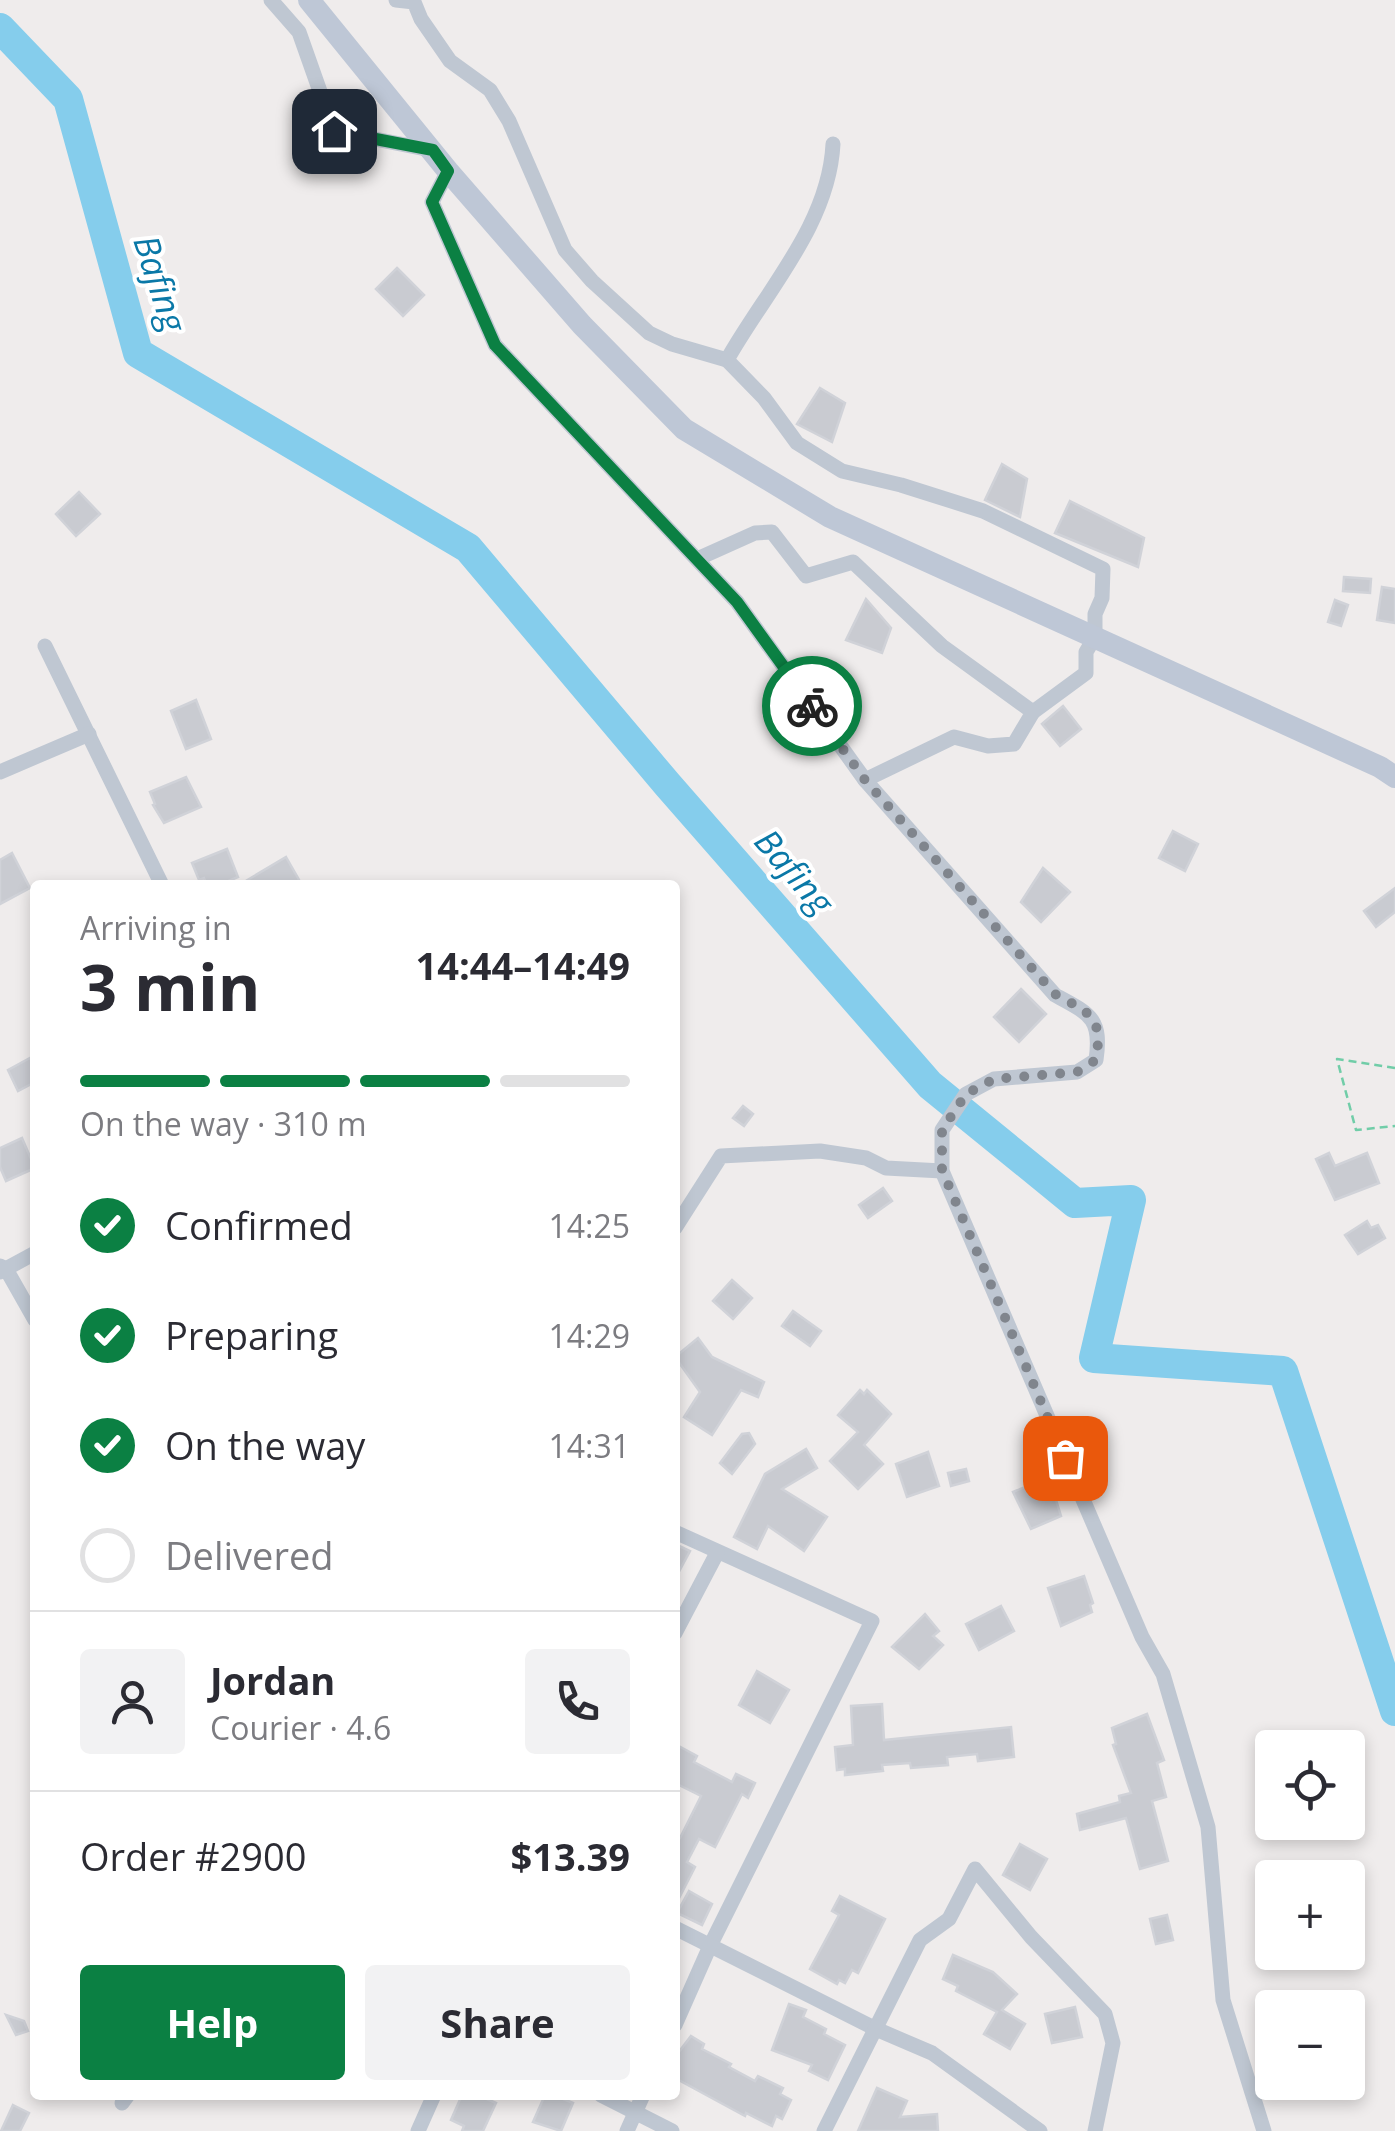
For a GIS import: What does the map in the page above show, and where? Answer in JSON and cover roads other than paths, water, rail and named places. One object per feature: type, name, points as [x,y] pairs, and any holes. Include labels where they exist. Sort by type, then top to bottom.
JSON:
[{"type":"main road","points":[[312,1],[448,171],[582,325],[684,429],[830,517],[1395,778]]},
{"type":"street","points":[[396,0],[415,1],[421,18],[450,61],[490,90],[509,122],[565,250],[592,281],[649,333],[727,360],[764,398],[797,443],[842,472],[901,485],[983,511],[1103,568],[1102,598],[1095,614],[1095,637],[1086,652],[1086,673],[1033,712],[1014,744],[988,746],[954,737],[865,780]]},
{"type":"street","points":[[275,5],[312,1]]},
{"type":"street","points":[[275,5],[299,32],[334,131],[433,150]]},
{"type":"street","points":[[727,360],[817,211],[832,169],[833,144]]},
{"type":"street","points":[[448,171],[432,202],[495,345],[737,602],[865,780],[1055,994],[1090,1014],[1100,1035],[1096,1060],[1077,1072],[994,1079],[966,1094],[942,1130],[942,1170],[1142,1637],[1163,1674],[1208,1827],[1223,2000],[1264,2131]]},
{"type":"street","points":[[697,560],[756,533],[772,532],[806,576],[853,562],[942,646],[1033,712]]},
{"type":"street","points":[[46,646],[160,880]]},
{"type":"street","points":[[0,772],[89,734]]},
{"type":"street","points":[[680,1220],[722,1156],[781,1156],[820,1151],[866,1158],[886,1168],[942,1170]]},
{"type":"street","points":[[30,1255],[2,1269],[30,1312]]},
{"type":"street","points":[[680,1534],[872,1622],[680,2013]]},
{"type":"street","points":[[680,1623],[717,1553]]},
{"type":"street","points":[[824,2131],[920,1940],[949,1919],[974,1869],[1031,1937],[1105,2014],[1113,2044],[1095,2131]]},
{"type":"street","points":[[680,1931],[932,2053],[1040,2131]]},
{"type":"street","points":[[418,2131],[432,2100]]},
{"type":"street","points":[[611,2100],[672,2131]]},
{"type":"street","points":[[627,2131],[641,2100]]},
{"type":"waterway","name":"Bafing","points":[[0,28],[68,99],[138,353],[468,548],[667,784],[930,1085],[1075,1203],[1131,1200],[1094,1358],[1283,1371],[1395,1711]]}]
